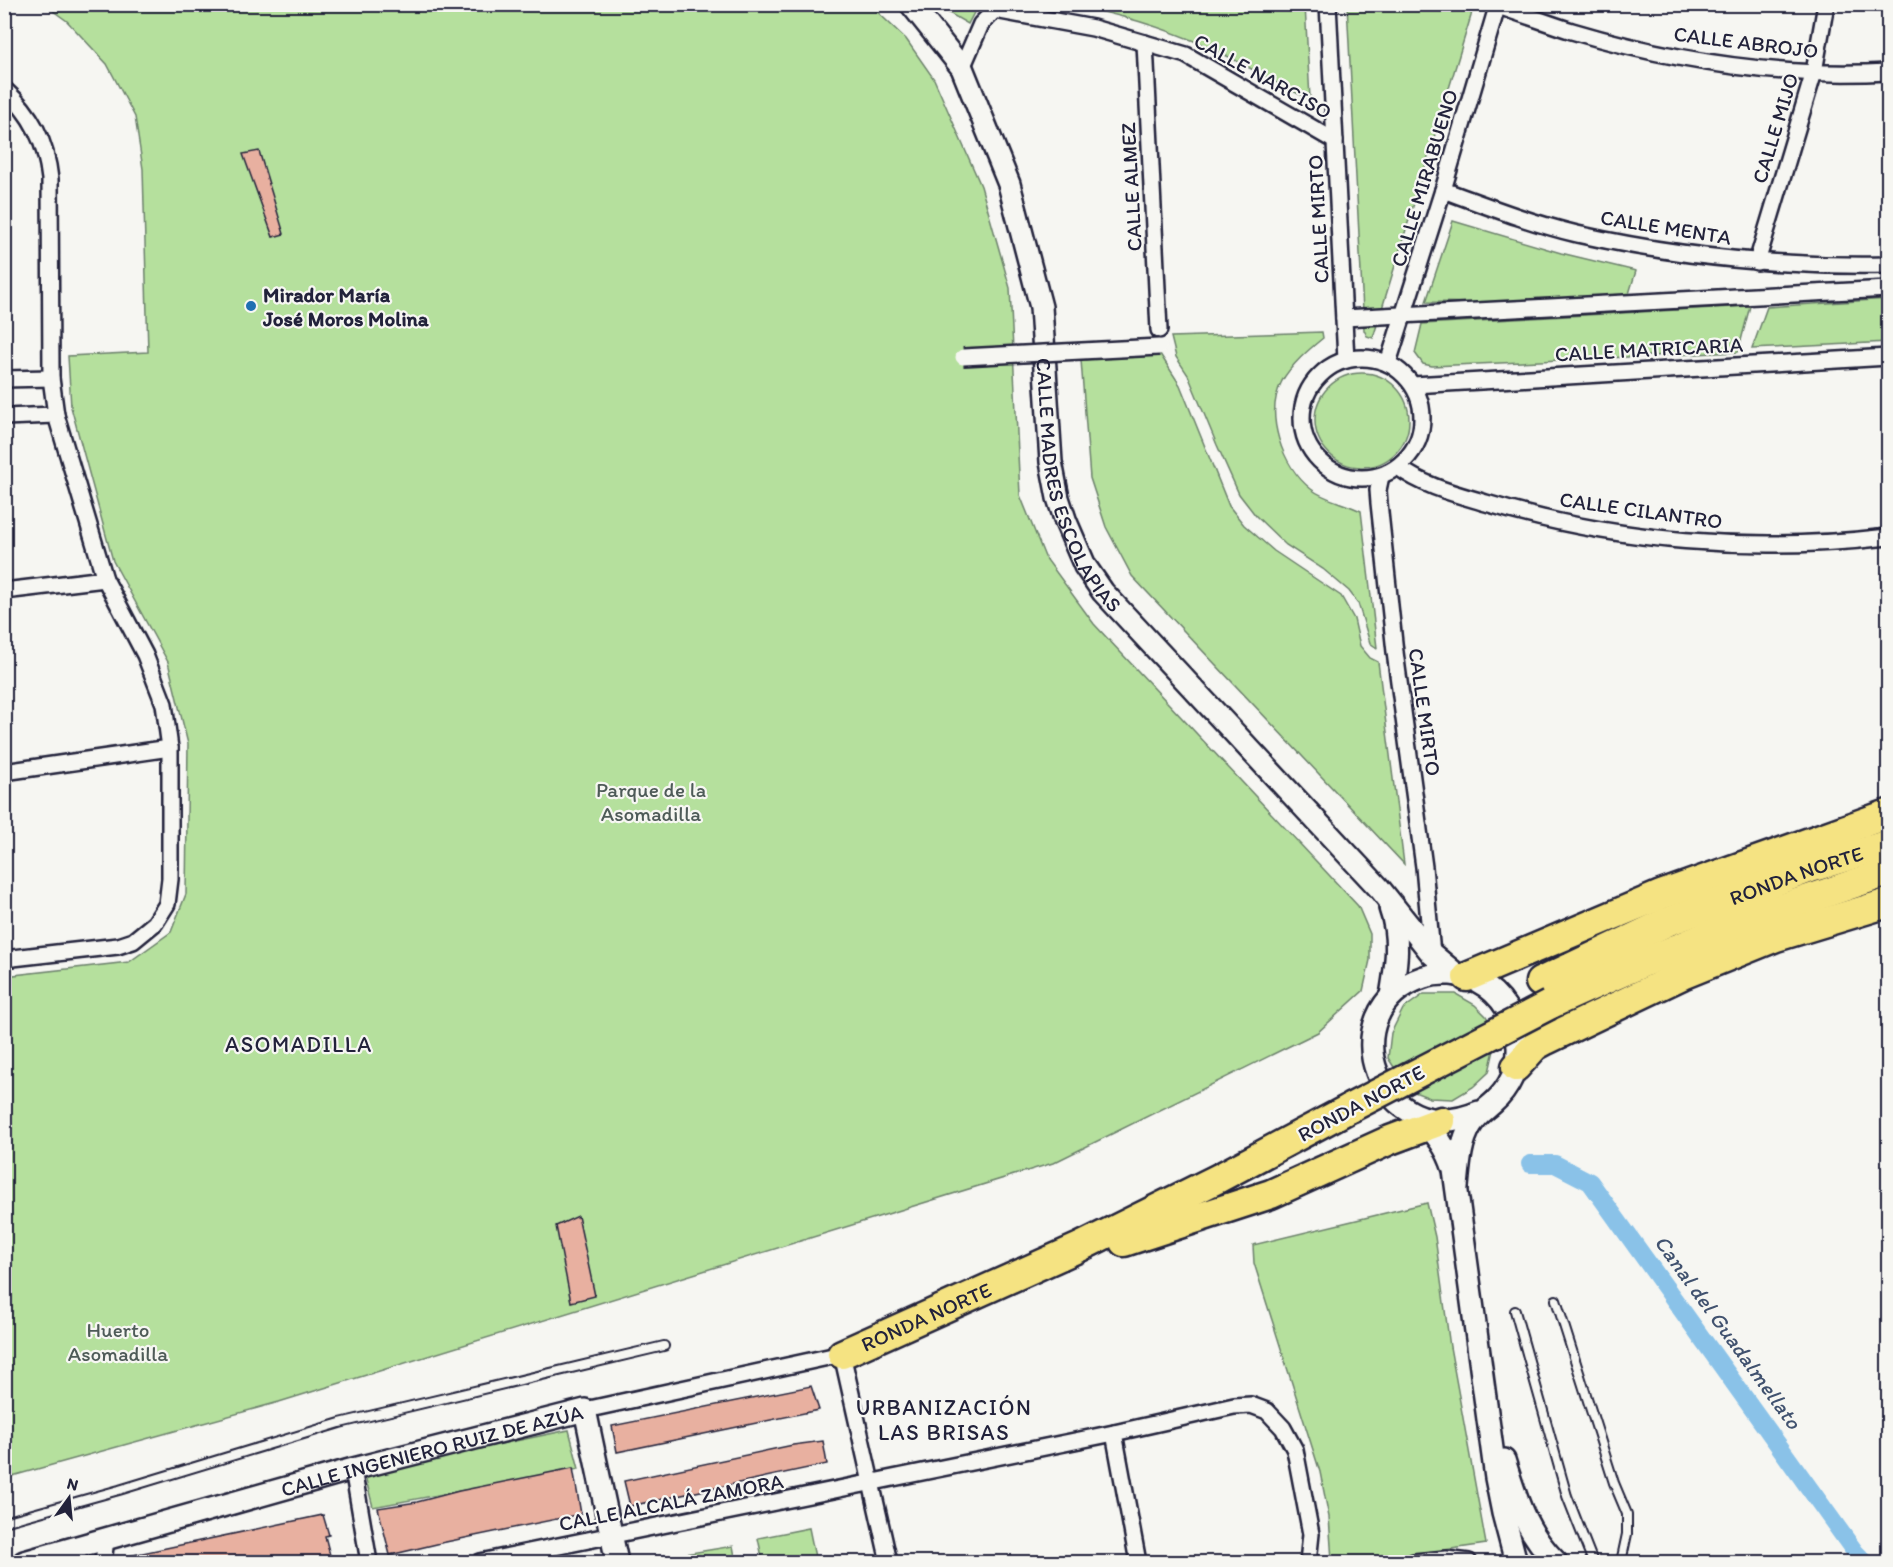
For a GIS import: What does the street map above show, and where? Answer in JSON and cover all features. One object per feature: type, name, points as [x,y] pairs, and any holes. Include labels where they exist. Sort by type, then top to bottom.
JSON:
[{"type":"highway","points":[[1462,976],[1661,895],[1888,814]]},
{"type":"highway","name":"RONDA NORTE","points":[[842,1354],[1080,1247],[1220,1178],[1350,1108],[1667,922],[1811,868],[1888,844]]},
{"type":"highway","name":"RONDA NORTE","points":[[1544,994],[1647,961],[1738,923],[1888,872]]},
{"type":"highway","points":[[1516,1067],[1535,1046],[1554,1035],[1682,975],[1776,937],[1888,903]]},
{"type":"highway","points":[[1080,1247],[1124,1242],[1271,1194],[1390,1140],[1428,1120]]},
{"type":"street","name":"CALLE MADRES ESCOLAPIAS","points":[[911,4],[962,68],[1009,184],[1041,307],[1051,462],[1058,498],[1085,566],[1103,592],[1380,889],[1432,954],[1462,976]]},
{"type":"street","name":"CALLE MIRTO","points":[[1328,4],[1346,360]]},
{"type":"street","name":"CALLE MIJO","points":[[1757,262],[1814,72],[1826,4]]},
{"type":"street","name":"CALLE ABROJO","points":[[1498,5],[1572,31],[1651,51],[1718,63],[1814,72],[1888,72]]},
{"type":"street","name":"CALLE MIRABUENO","points":[[1388,363],[1498,5]]},
{"type":"street","points":[[962,68],[981,24],[996,7]]},
{"type":"street","name":"CALLE NARCISO","points":[[996,7],[1093,28],[1186,54],[1335,141]]},
{"type":"street","name":"CALLE ALMEZ","points":[[1145,43],[1159,330]]},
{"type":"street","points":[[4,89],[20,103],[37,129],[48,159],[51,378],[56,414],[105,579],[145,655],[164,704],[170,748],[170,879],[167,904],[154,923],[134,941],[118,946],[4,959]]},
{"type":"street","name":"CALLE MENTA","points":[[1443,190],[1506,213],[1576,234],[1687,254],[1757,262],[1839,266],[1888,265]]},
{"type":"street","points":[[1344,318],[1888,289]]},
{"type":"street","points":[[963,357],[1160,347]]},
{"type":"street","name":"CALLE MATRICARIA","points":[[1413,385],[1476,379],[1888,357]]},
{"type":"street","points":[[1367,358],[1388,363],[1413,385],[1420,401],[1423,420],[1420,438],[1411,454],[1398,467],[1381,476],[1364,479],[1347,477],[1330,470],[1307,444],[1302,427],[1302,410],[1307,393],[1317,378],[1330,367],[1346,360],[1367,358]]},
{"type":"street","points":[[4,379],[51,378]]},
{"type":"street","points":[[4,417],[56,414]]},
{"type":"street","name":"CALLE CILANTRO","points":[[1398,467],[1409,476],[1425,483],[1521,514],[1583,527],[1638,535],[1688,541],[1763,544],[1857,541],[1888,537]]},
{"type":"street","name":"CALLE MIRTO","points":[[1381,476],[1378,490],[1381,525],[1395,652],[1424,867],[1432,954]]},
{"type":"street","points":[[4,591],[105,579]]},
{"type":"street","points":[[4,772],[170,748]]},
{"type":"street","name":"CALLE MADRES ESCOLAPIAS","points":[[1380,889],[1396,925],[1397,954],[1391,996]]},
{"type":"street","points":[[1443,974],[1462,976],[1491,990],[1503,1002],[1512,1017],[1519,1050],[1516,1067],[1502,1094],[1479,1112],[1467,1118],[1428,1120],[1400,1106],[1378,1080],[1371,1047],[1373,1030],[1379,1014],[1391,996],[1402,987],[1428,976],[1443,974]]},
{"type":"street","points":[[1457,1187],[1465,1135],[1479,1112]]},
{"type":"street","points":[[1428,1120],[1445,1146],[1454,1170],[1496,1478],[1516,1563]]},
{"type":"street","points":[[842,1354],[889,1563]]},
{"type":"street","name":"CALLE INGENIERO RUIZ DE AZÚA","points":[[24,1563],[353,1469],[585,1410],[842,1354]]},
{"type":"street","name":"CALLE ALCALÁ ZAMORA","points":[[480,1563],[870,1484],[1234,1406],[1251,1405],[1268,1411],[1283,1428],[1295,1450],[1311,1534],[1308,1563]]},
{"type":"street","points":[[585,1410],[617,1563]]},
{"type":"street","points":[[1489,1416],[1533,1537],[1556,1563]]},
{"type":"street","points":[[1114,1433],[1138,1563]]},
{"type":"street","points":[[353,1469],[369,1563]]},
{"type":"street","points":[[103,1563],[106,1540]]},
{"type":"street","points":[[1414,1563],[1446,1559],[1469,1563]]},
{"type":"lane","points":[[1556,1300],[1614,1483],[1627,1514],[1627,1534],[1621,1563]]},
{"type":"lane","points":[[1515,1311],[1567,1496],[1593,1563]]},
{"type":"lane","points":[[4,1522],[119,1490],[340,1423],[664,1346]]},
{"type":"green space","name":"Parque de la Asomadilla","points":[[45,5],[870,5],[906,39],[934,79],[981,186],[1010,288],[1020,495],[1045,557],[1094,624],[1358,906],[1370,934],[1370,960],[1363,991],[1318,1032],[1053,1163],[279,1402],[5,1478],[5,976],[129,962],[171,932],[186,894],[188,744],[168,662],[113,561],[71,407],[68,356],[148,352],[143,169],[135,117],[107,64],[67,21]]},
{"type":"green space","points":[[935,5],[978,5],[968,24]]},
{"type":"green space","points":[[1068,5],[1305,5],[1310,99],[1221,53],[1174,33],[1104,12]]},
{"type":"green space","points":[[1347,5],[1473,5],[1373,338],[1367,336],[1364,330]]},
{"type":"green space","points":[[1453,221],[1561,253],[1636,271],[1628,297],[1545,304],[1426,302]]},
{"type":"green space","points":[[1888,299],[1888,342],[1752,349],[1767,307]]},
{"type":"green space","points":[[1750,306],[1738,352],[1432,366],[1423,364],[1415,353],[1422,324]]},
{"type":"green space","points":[[1322,332],[1323,338],[1300,358],[1282,381],[1277,394],[1276,424],[1284,454],[1301,479],[1322,496],[1361,511],[1377,648],[1370,643],[1358,603],[1349,591],[1323,569],[1286,545],[1256,516],[1239,494],[1188,375],[1176,357],[1171,337]]},
{"type":"green space","points":[[1160,354],[1180,385],[1229,506],[1244,525],[1274,551],[1341,596],[1354,619],[1360,646],[1370,658],[1378,662],[1404,864],[1132,576],[1106,527],[1090,478],[1081,360]]},
{"type":"green space","points":[[1362,373],[1380,377],[1395,387],[1405,402],[1409,420],[1405,438],[1395,453],[1380,463],[1362,467],[1344,463],[1329,453],[1319,438],[1315,420],[1319,402],[1329,387],[1344,377]]},
{"type":"green space","points":[[1424,994],[1456,994],[1475,1005],[1486,1016],[1492,1027],[1494,1050],[1489,1072],[1473,1087],[1453,1099],[1430,1098],[1409,1090],[1388,1058],[1391,1033],[1403,1009]]},
{"type":"green space","points":[[1427,1203],[1435,1237],[1450,1347],[1486,1544],[1430,1552],[1399,1562],[1332,1560],[1329,1517],[1320,1472],[1254,1263],[1253,1245]]},
{"type":"green space","points":[[569,1430],[579,1469],[373,1507],[364,1472]]},
{"type":"green space","points":[[809,1528],[816,1562],[763,1562],[758,1538]]},
{"type":"green space","points":[[733,1546],[736,1562],[661,1562],[661,1558]]},
{"type":"building","points":[[259,151],[284,234],[273,237],[243,154]]},
{"type":"building","points":[[578,1216],[595,1296],[571,1302],[556,1226]]},
{"type":"building","points":[[811,1386],[819,1410],[617,1452],[612,1426]]},
{"type":"building","points":[[823,1441],[827,1464],[630,1506],[624,1481],[793,1445]]},
{"type":"building","points":[[573,1468],[581,1514],[390,1555],[378,1508],[417,1502],[459,1491]]},
{"type":"building","points":[[323,1515],[329,1535],[325,1536],[332,1563],[129,1563],[128,1556]]},
{"type":"waterway","name":"Canal del Guadalmellato","points":[[1530,1164],[1555,1164],[1590,1182],[1855,1552],[1865,1562]]},
{"type":"place","name":"Mirador María José Moros Molina","points":[[251,306]]},
{"type":"district","name":"ASOMADILLA","points":[[299,1044]]},
{"type":"district","name":"URBANIZACIÓN LAS BRISAS","points":[[944,1420]]},
{"type":"park label","name":"Huerto Asomadilla","points":[[118,1341]]}]
